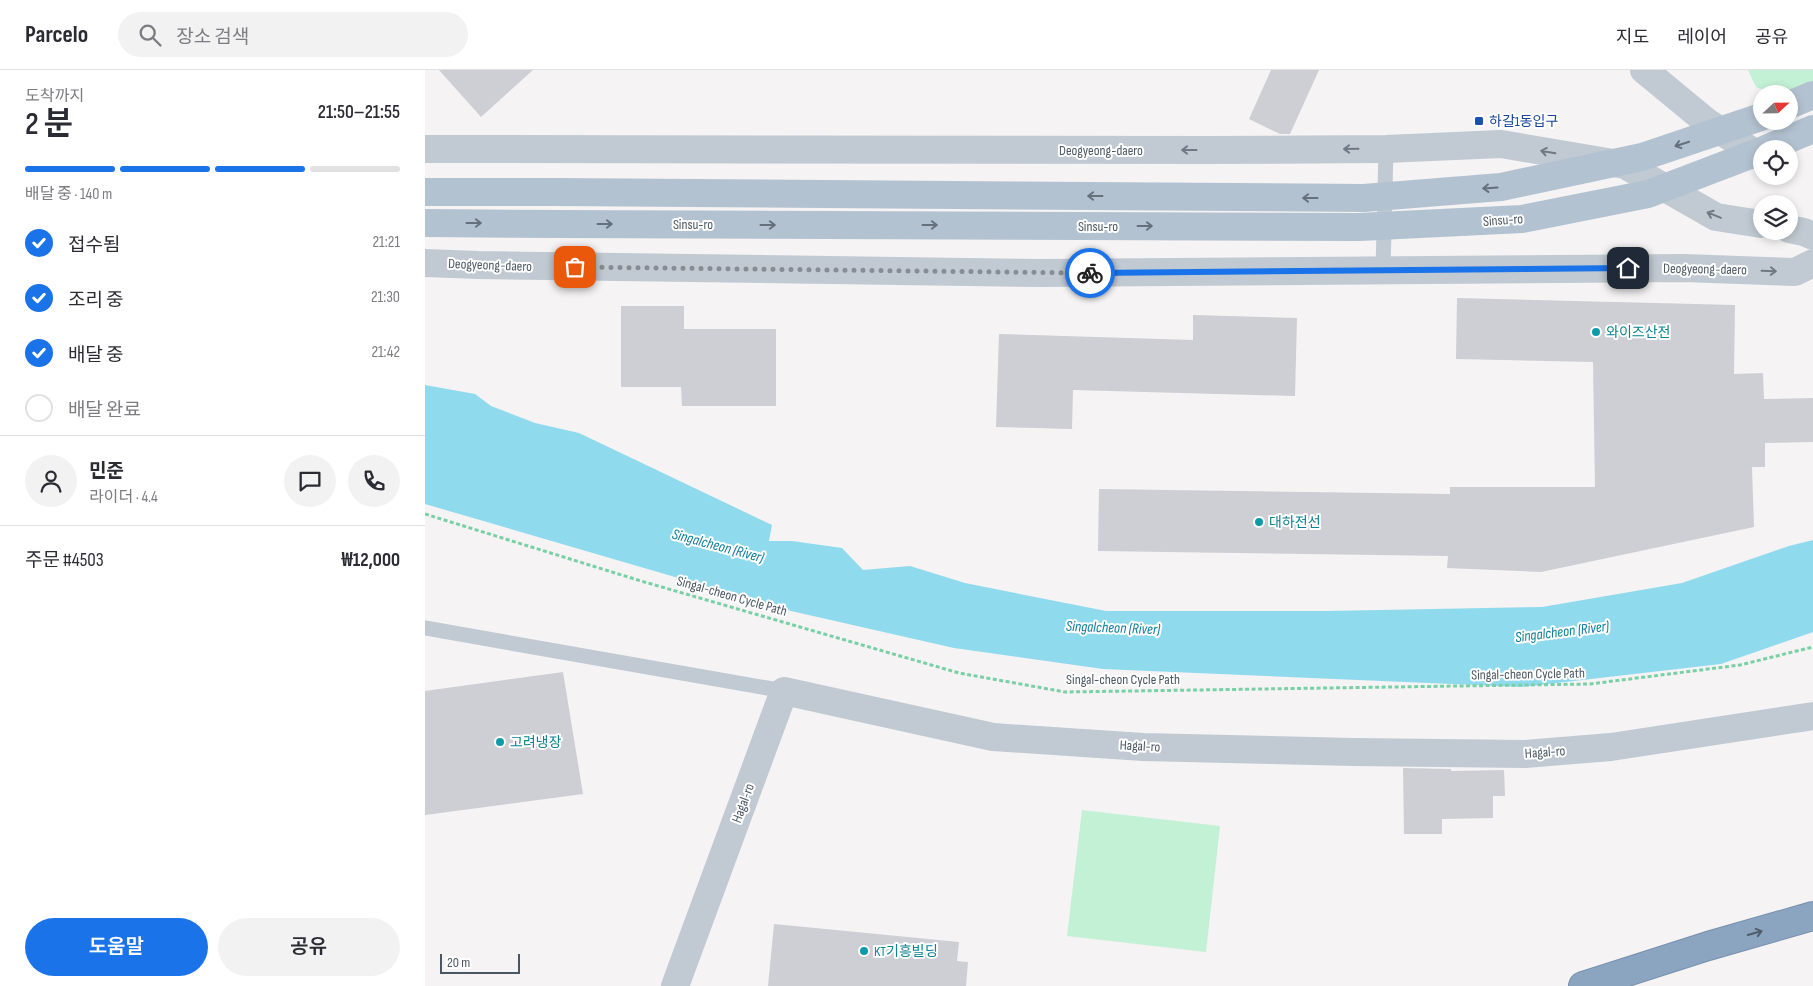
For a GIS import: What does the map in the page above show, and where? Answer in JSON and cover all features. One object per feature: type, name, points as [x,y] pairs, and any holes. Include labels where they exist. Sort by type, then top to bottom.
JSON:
[{"type":"highway","points":[[1583,986],[1708,946],[1813,916]]},
{"type":"highway","points":[[1610,986],[1708,946]]},
{"type":"main road","points":[[1798,101],[1813,95]]},
{"type":"main road","points":[[425,192],[1364,198],[1501,187],[1642,157],[1753,120]]},
{"type":"main road","points":[[1787,140],[1813,129]]},
{"type":"main road","name":"Sinsu-ro","points":[[425,223],[1359,227],[1522,219],[1648,194],[1753,154]]},
{"type":"street","points":[[1644,70],[1707,122],[1753,152]]},
{"type":"street","name":"Deogyeong-daero","points":[[425,148],[1185,150],[1386,149],[1501,144],[1625,165],[1715,217],[1753,223]]},
{"type":"street","points":[[1798,231],[1813,236]]},
{"type":"street","name":"Deogyeong-daero","points":[[425,263],[478,266],[1042,274],[1684,268],[1795,272],[1813,263]]},
{"type":"street","name":"Hagal-ro","points":[[675,986],[784,691],[993,738],[1143,747],[1525,754],[1611,747],[1813,716]]},
{"type":"lane","points":[[1383,270],[1386,149]]},
{"type":"lane","points":[[425,628],[784,691]]},
{"type":"path","name":"Singal-cheon Cycle Path","points":[[425,514],[641,581],[959,672],[1065,692],[1590,684],[1740,665],[1813,647]]},
{"type":"green space","points":[[1748,70],[1813,70],[1813,108],[1798,99],[1798,85],[1755,85]]},
{"type":"green space","points":[[1082,810],[1220,826],[1206,952],[1067,936]]},
{"type":"water","name":"Singalcheon (River)","points":[[425,385],[475,394],[491,406],[535,423],[579,433],[772,525],[769,541],[792,541],[842,548],[863,570],[910,566],[965,583],[1106,611],[1326,611],[1542,607],[1682,583],[1789,546],[1813,540],[1813,632],[1721,664],[1522,687],[1103,669],[954,648],[791,611],[425,504]]},
{"type":"building","points":[[439,70],[533,70],[481,117]]},
{"type":"building","points":[[1271,70],[1319,70],[1290,134],[1280,134],[1249,119]]},
{"type":"building","points":[[1457,298],[1735,305],[1734,374],[1763,373],[1764,399],[1813,398],[1813,442],[1765,443],[1765,467],[1752,467],[1754,527],[1541,572],[1447,568],[1448,556],[1098,551],[1099,489],[1450,494],[1450,487],[1595,487],[1593,362],[1456,359]]},
{"type":"building","points":[[621,306],[684,306],[684,329],[776,329],[776,406],[682,406],[681,387],[621,387]]},
{"type":"building","points":[[1193,315],[1297,318],[1295,396],[1073,390],[1072,429],[996,427],[999,334],[1193,340]]},
{"type":"building","name":"고려냉장","points":[[563,672],[583,794],[425,815],[425,691]]},
{"type":"building","points":[[1403,768],[1451,769],[1451,771],[1504,770],[1505,796],[1493,796],[1493,818],[1442,819],[1442,834],[1404,834]]},
{"type":"building","name":"KT기흥빌딩","points":[[774,924],[959,942],[957,961],[968,962],[966,986],[768,986]]},
{"type":"way so far","points":[[575,267],[1042,274],[1090,273]]},
{"type":"place","name":"하갈1동입구","points":[[1479,121]]},
{"type":"place","name":"와이즈산전","points":[[1596,332]]},
{"type":"place","name":"대하전선","points":[[1259,522]]},
{"type":"place","name":"고려냉장","points":[[500,742]]},
{"type":"place","name":"KT기흥빌딩","points":[[864,951]]},
{"type":"route","points":[[1090,273],[1628,268]]}]
